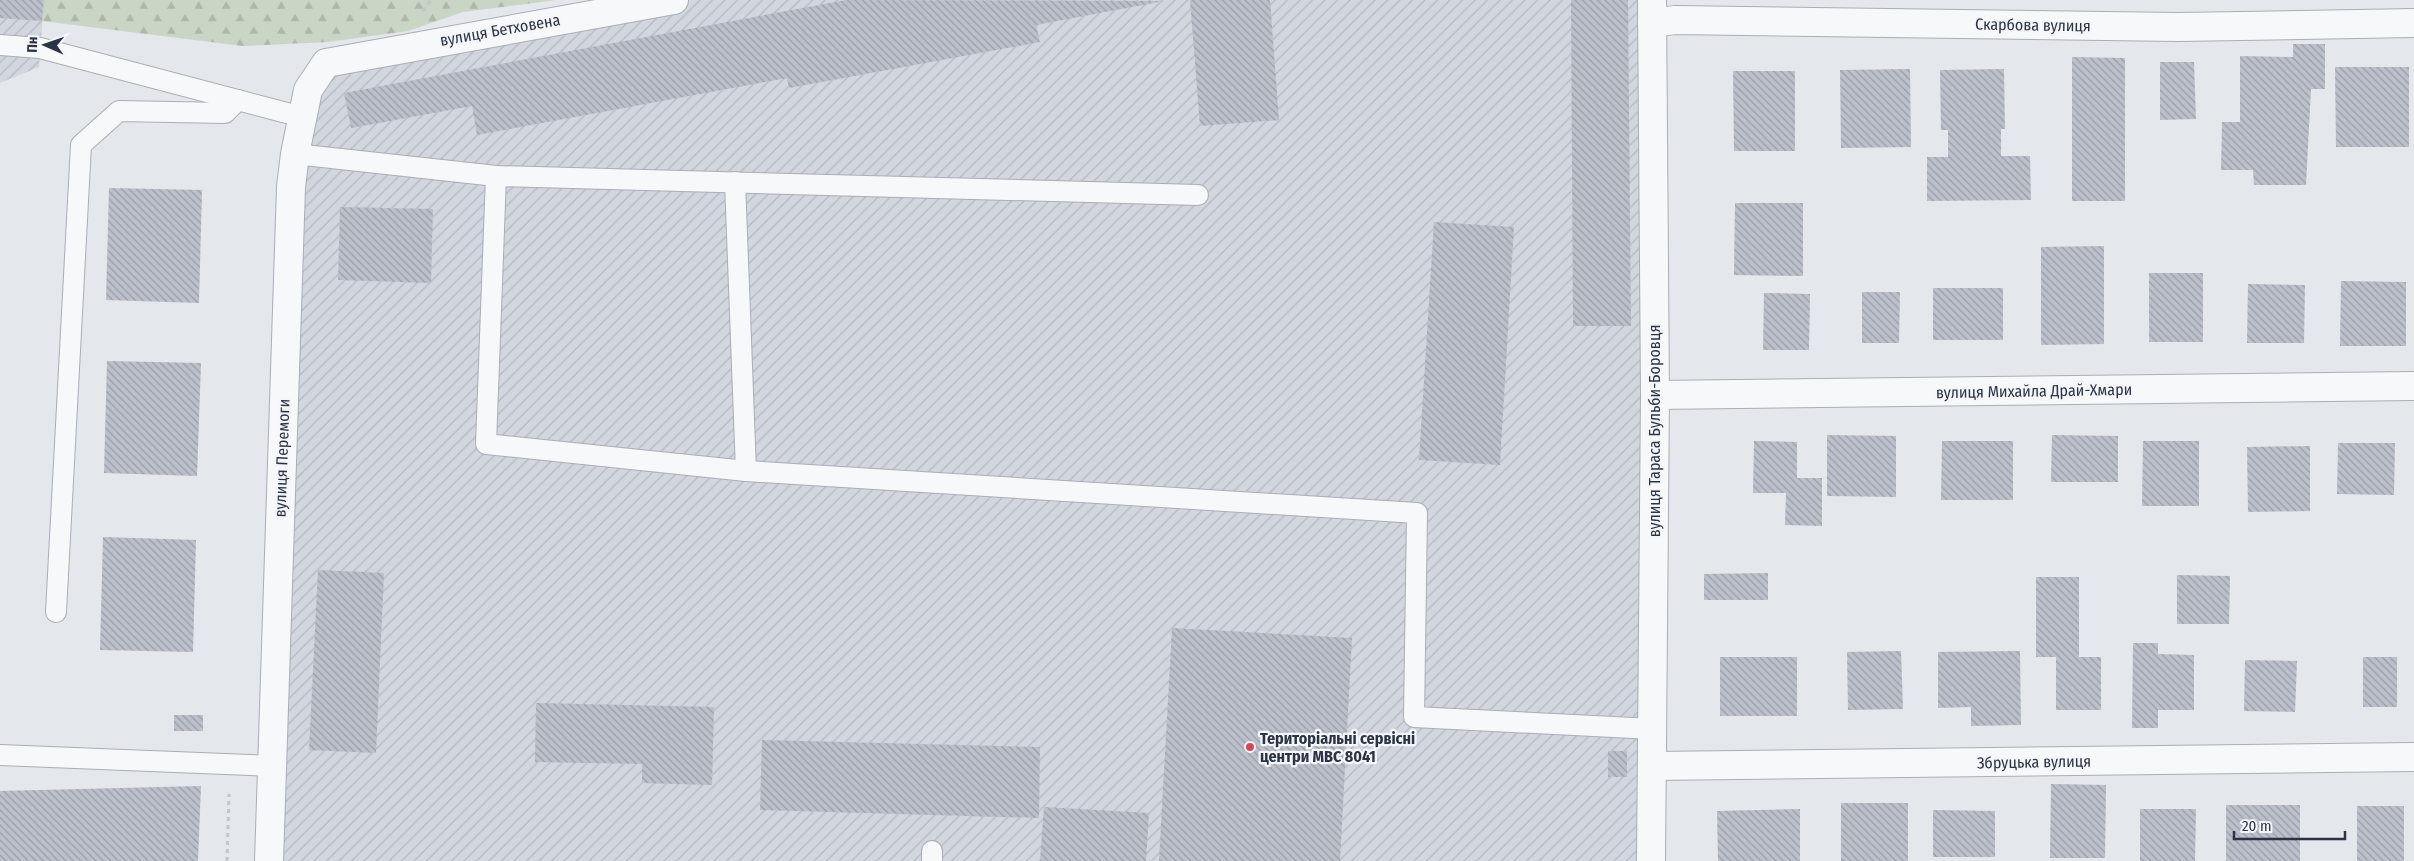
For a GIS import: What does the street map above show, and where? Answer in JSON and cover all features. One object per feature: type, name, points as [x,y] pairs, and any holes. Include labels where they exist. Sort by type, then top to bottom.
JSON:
[{"type":"street","name":"вулиця Бетховена","points":[[326,63],[674,0]]},
{"type":"street","name":"Скарбова вулиця","points":[[1652,11],[1675,20],[2178,27],[2414,23]]},
{"type":"street","name":"вулиця Тараса Бульби-Боровця","points":[[1651,861],[1655,395],[1652,11]]},
{"type":"street","name":"вулиця Перемоги","points":[[269,861],[291,187],[295,154],[308,90],[326,63]]},
{"type":"street","name":"вулиця Михайла Драй-Хмари","points":[[1655,395],[2414,386]]},
{"type":"street","name":"Збруцька вулиця","points":[[1653,766],[2414,757]]},
{"type":"lane","points":[[0,45],[40,48],[302,116]]},
{"type":"lane","points":[[56,612],[82,145],[119,111],[225,113],[238,100]]},
{"type":"lane","points":[[295,154],[496,176],[1198,195]]},
{"type":"lane","points":[[496,176],[486,444],[746,471],[1417,513],[1414,717],[1653,729]]},
{"type":"lane","points":[[735,182],[746,471]]},
{"type":"lane","points":[[0,755],[272,766]]},
{"type":"path","points":[[227,861],[229,765]]},
{"type":"shaded area","points":[[0,0],[44,0],[39,67],[0,83]]},
{"type":"shaded area","points":[[674,0],[1652,0],[1651,861],[269,861],[291,187],[326,63]]},
{"type":"green space","points":[[44,0],[557,0],[463,12],[408,31],[328,42],[243,46],[42,21]]},
{"type":"building","points":[[0,0],[44,0],[42,21],[0,18]]},
{"type":"building","points":[[846,0],[1164,1],[1036,25],[1040,42],[789,88],[787,78],[477,135],[472,106],[351,128],[344,93]]},
{"type":"building","points":[[1190,0],[1270,0],[1279,120],[1200,126]]},
{"type":"building","points":[[1571,0],[1628,0],[1631,326],[1573,326]]},
{"type":"building","points":[[2293,44],[2325,44],[2325,89],[2311,89],[2306,185],[2254,185],[2253,170],[2221,170],[2222,122],[2240,122],[2240,56],[2293,57]]},
{"type":"building","points":[[2072,57],[2125,58],[2125,201],[2072,201]]},
{"type":"building","points":[[2160,62],[2194,62],[2196,119],[2160,120]]},
{"type":"building","points":[[2335,67],[2409,67],[2409,147],[2336,147]]},
{"type":"building","points":[[1910,69],[1911,147],[1841,148],[1840,70]]},
{"type":"building","points":[[2004,69],[2005,129],[2001,129],[2001,156],[2030,156],[2031,200],[1927,201],[1927,157],[1948,157],[1948,130],[1941,130],[1940,70]]},
{"type":"building","points":[[1733,71],[1795,71],[1795,151],[1734,151]]},
{"type":"building","points":[[109,188],[202,190],[199,303],[106,300]]},
{"type":"building","points":[[1735,203],[1803,203],[1803,276],[1734,275]]},
{"type":"building","points":[[340,207],[433,209],[431,283],[338,280]]},
{"type":"building","points":[[1434,222],[1514,227],[1500,465],[1419,460]]},
{"type":"building","points":[[2104,246],[2104,344],[2041,345],[2041,247]]},
{"type":"building","points":[[2149,273],[2203,273],[2203,342],[2149,342]]},
{"type":"building","points":[[2341,281],[2406,282],[2406,346],[2340,346]]},
{"type":"building","points":[[2248,284],[2305,285],[2304,343],[2247,343]]},
{"type":"building","points":[[1933,288],[2003,288],[2003,340],[1933,340]]},
{"type":"building","points":[[1862,292],[1900,292],[1899,343],[1862,343]]},
{"type":"building","points":[[1764,293],[1810,294],[1809,350],[1763,350]]},
{"type":"building","points":[[107,361],[201,363],[197,476],[104,473]]},
{"type":"building","points":[[1827,435],[1896,436],[1896,497],[1827,496]]},
{"type":"building","points":[[2052,435],[2118,436],[2118,482],[2051,482]]},
{"type":"building","points":[[1754,441],[1797,442],[1797,478],[1822,478],[1822,526],[1785,525],[1786,493],[1753,493]]},
{"type":"building","points":[[1942,441],[2013,441],[2013,500],[1941,500]]},
{"type":"building","points":[[2143,441],[2199,441],[2199,506],[2142,506]]},
{"type":"building","points":[[2338,443],[2395,443],[2394,495],[2337,494]]},
{"type":"building","points":[[2310,446],[2310,511],[2248,512],[2247,447]]},
{"type":"building","points":[[103,537],[196,540],[193,652],[100,650]]},
{"type":"building","points":[[318,570],[384,573],[376,753],[309,750]]},
{"type":"building","points":[[1768,573],[1768,600],[1704,600],[1704,574]]},
{"type":"building","points":[[2177,575],[2230,576],[2229,624],[2177,624]]},
{"type":"building","points":[[2036,577],[2079,577],[2079,657],[2101,657],[2101,710],[2056,710],[2056,657],[2036,657]]},
{"type":"building","points":[[1172,628],[1352,638],[1340,861],[1159,861]]},
{"type":"building","points":[[2133,643],[2158,643],[2158,654],[2194,655],[2194,710],[2158,710],[2158,728],[2132,728]]},
{"type":"building","points":[[1901,651],[1903,709],[1848,710],[1847,652]]},
{"type":"building","points":[[2020,651],[2021,725],[1971,726],[1971,707],[1938,708],[1938,652]]},
{"type":"building","points":[[1720,657],[1797,657],[1797,716],[1720,716]]},
{"type":"building","points":[[2363,657],[2397,657],[2397,707],[2363,707]]},
{"type":"building","points":[[2245,660],[2297,661],[2295,712],[2244,711]]},
{"type":"building","points":[[536,703],[714,707],[712,785],[642,783],[642,764],[535,762]]},
{"type":"building","points":[[174,715],[203,715],[203,731],[174,731]]},
{"type":"building","points":[[762,740],[1040,747],[1039,818],[760,810]]},
{"type":"building","points":[[1608,751],[1627,751],[1627,777],[1608,777]]},
{"type":"building","points":[[2051,784],[2106,785],[2105,858],[2050,858]]},
{"type":"building","points":[[201,786],[198,861],[0,861],[0,791]]},
{"type":"building","points":[[1841,803],[1908,803],[1908,861],[1841,861]]},
{"type":"building","points":[[2226,805],[2300,805],[2300,861],[2226,861]]},
{"type":"building","points":[[2357,806],[2404,806],[2404,861],[2357,861]]},
{"type":"building","points":[[1044,807],[1149,813],[1146,861],[1040,861]]},
{"type":"building","points":[[1800,809],[1800,861],[1718,861],[1717,811]]},
{"type":"building","points":[[2140,809],[2196,809],[2195,861],[2140,861]]},
{"type":"building","points":[[1933,810],[1995,811],[1995,857],[1933,857]]},
{"type":"place","name":"Територіальні сервісні центри МВС 8041","points":[[1250,747]]}]
